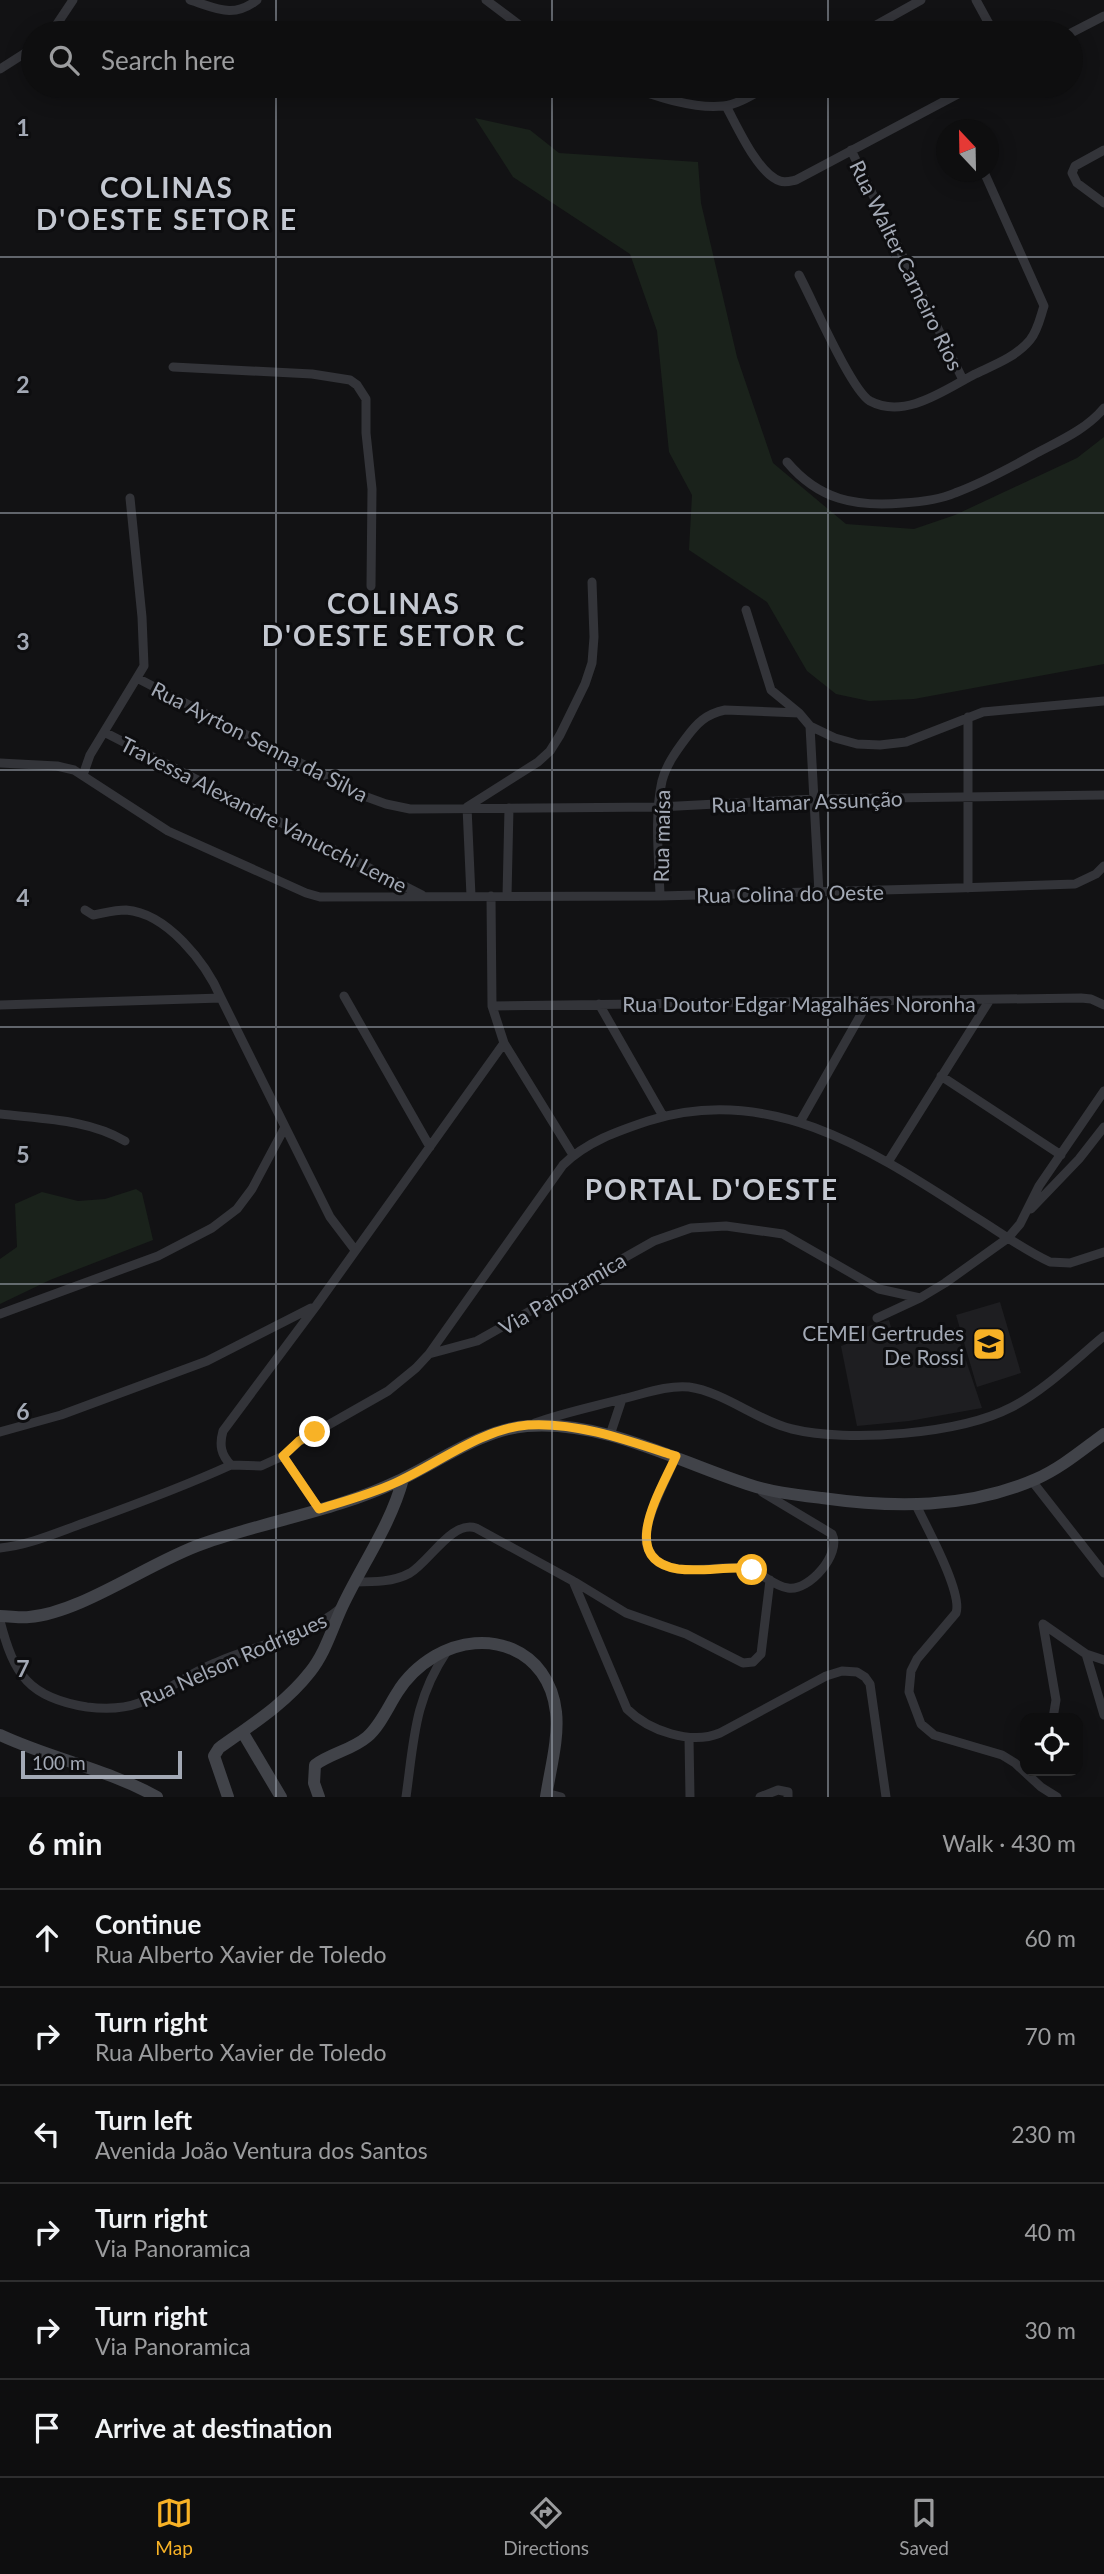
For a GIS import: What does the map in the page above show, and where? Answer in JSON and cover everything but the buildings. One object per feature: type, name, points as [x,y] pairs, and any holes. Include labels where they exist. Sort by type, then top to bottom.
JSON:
[{"type":"main road","points":[[0,1618],[31,1617],[61,1609],[202,1544],[319,1509],[403,1479],[496,1433],[530,1425],[557,1426],[610,1435],[676,1456],[750,1485],[850,1502],[916,1505],[968,1498],[1032,1481],[1053,1471],[1104,1434]]},
{"type":"main road","points":[[228,1797],[214,1756],[219,1748],[243,1733],[290,1694],[310,1673],[325,1649],[342,1606],[397,1502],[403,1479]]},
{"type":"main road","points":[[319,1797],[314,1783],[315,1765],[368,1737],[409,1677],[423,1664],[448,1649],[470,1644],[506,1645],[516,1648],[539,1668],[547,1683],[556,1714],[546,1795]]},
{"type":"main road","points":[[243,1733],[281,1797]]},
{"type":"main road","points":[[0,1735],[48,1755],[130,1782],[156,1797]]},
{"type":"street","points":[[59,21],[73,0]]},
{"type":"street","points":[[190,0],[229,12],[245,8],[257,0]]},
{"type":"street","points":[[486,0],[514,21]]},
{"type":"street","points":[[883,21],[921,0]]},
{"type":"street","points":[[976,0],[987,21]]},
{"type":"street","points":[[1083,27],[1104,16]]},
{"type":"street","points":[[0,69],[21,56]]},
{"type":"street","points":[[666,98],[696,105],[726,106],[743,98]]},
{"type":"street","points":[[726,106],[761,166],[780,182],[796,180],[950,98]]},
{"type":"street","name":"Rua Walter Carneiro Rios","points":[[851,150],[963,380]]},
{"type":"street","points":[[1104,150],[1074,166],[1072,173],[1077,183],[1104,203]]},
{"type":"street","points":[[799,275],[852,380],[868,400],[884,406],[920,402],[941,395],[963,380],[1017,353],[1036,331],[1044,306],[988,182]]},
{"type":"street","points":[[173,367],[312,373],[350,380],[357,385],[366,399],[366,433],[372,489],[371,586]]},
{"type":"street","points":[[788,462],[810,485],[854,503],[876,505],[933,500],[955,494],[1046,448],[1084,426],[1104,408]]},
{"type":"street","points":[[0,763],[57,766],[83,775],[90,755],[144,666],[130,498]]},
{"type":"street","points":[[471,897],[467,807],[538,761],[550,751],[560,735],[586,684],[592,663],[592,582]]},
{"type":"street","points":[[746,610],[771,690],[810,726],[835,738],[857,744],[906,742],[968,717],[1002,710],[1104,701]]},
{"type":"street","name":"Rua Ayrton Senna da Silva","points":[[137,678],[364,796],[386,804],[410,809],[509,808]]},
{"type":"street","name":"Rua maísa","points":[[660,896],[659,807],[662,779],[676,751],[698,721],[725,710],[799,713]]},
{"type":"street","points":[[968,717],[968,888]]},
{"type":"street","points":[[810,726],[819,893]]},
{"type":"street","name":"Travessa Alexandre Vanucchi Leme","points":[[104,732],[424,895]]},
{"type":"street","name":"Rua Colina do Oeste","points":[[83,775],[168,831],[306,893],[334,898],[819,893],[1075,884],[1096,874],[1104,866]]},
{"type":"street","name":"Rua Itamar Assunção","points":[[509,808],[659,807],[815,799],[1104,795]]},
{"type":"street","points":[[507,896],[509,808]]},
{"type":"street","points":[[491,897],[492,1006],[504,1043],[573,1155]]},
{"type":"street","points":[[85,910],[93,915],[126,910],[151,918],[192,951],[207,969],[330,1217],[355,1250]]},
{"type":"street","points":[[344,996],[430,1147]]},
{"type":"street","points":[[0,1006],[221,998]]},
{"type":"street","name":"Rua Doutor Edgar Magalhães Noronha","points":[[492,1006],[1081,998],[1104,1004]]},
{"type":"street","points":[[888,1162],[989,1001]]},
{"type":"street","points":[[800,1122],[868,1002]]},
{"type":"street","points":[[599,1004],[663,1116]]},
{"type":"street","points":[[231,1465],[221,1451],[223,1431],[504,1043]]},
{"type":"street","points":[[941,1076],[1060,1155]]},
{"type":"street","points":[[877,1318],[920,1298],[1008,1238],[1020,1224],[1039,1186],[1104,1091]]},
{"type":"street","points":[[429,1354],[550,1182],[573,1155],[630,1127],[663,1116],[719,1110],[758,1113],[824,1129],[888,1162],[1049,1262],[1070,1262],[1104,1252]]},
{"type":"street","points":[[0,1114],[71,1122],[125,1141]]},
{"type":"street","points":[[0,1314],[158,1256],[212,1228],[237,1209],[252,1189],[285,1127]]},
{"type":"street","points":[[1024,1214],[1079,1159],[1104,1127]]},
{"type":"street","name":"Via Panoramica","points":[[283,1456],[299,1441],[395,1387],[429,1354],[477,1341],[654,1241],[691,1228],[726,1226],[783,1234],[879,1289],[920,1298]]},
{"type":"street","points":[[0,1432],[61,1415],[207,1361],[316,1306]]},
{"type":"street","points":[[530,1425],[564,1413],[658,1389],[692,1388],[790,1429],[848,1435],[901,1433],[977,1420],[1009,1409],[1026,1399],[1104,1336]]},
{"type":"street","points":[[610,1435],[622,1399]]},
{"type":"street","points":[[0,1548],[49,1535],[151,1499],[231,1465],[261,1465],[283,1456],[319,1509]]},
{"type":"street","points":[[676,1456],[645,1529],[648,1549],[653,1557],[677,1569],[744,1568],[786,1588],[797,1588],[814,1579],[833,1549],[835,1537],[824,1527],[750,1485]]},
{"type":"street","points":[[1032,1481],[1100,1562],[1104,1573]]},
{"type":"street","points":[[916,1505],[949,1575],[958,1607],[956,1613],[917,1659],[911,1671],[909,1692],[921,1724],[934,1735],[1002,1755],[1020,1767]]},
{"type":"street","points":[[355,1582],[407,1574],[421,1566],[454,1532],[470,1526],[573,1581],[626,1613],[686,1634],[743,1663],[756,1660],[761,1654],[769,1580]]},
{"type":"street","points":[[573,1581],[627,1709],[642,1721],[689,1738],[701,1739],[720,1733],[826,1676],[842,1671],[856,1672],[865,1677],[873,1694],[886,1797]]},
{"type":"street","name":"Rua Nelson Rodrigues","points":[[0,1618],[6,1645],[18,1670],[31,1686],[47,1697],[66,1703],[95,1708],[117,1708],[138,1703],[213,1663],[303,1632],[328,1618],[342,1606]]},
{"type":"street","points":[[1054,1713],[1056,1700],[1043,1624],[1086,1654],[1104,1660]]},
{"type":"street","points":[[406,1797],[422,1698],[431,1675],[448,1649]]},
{"type":"street","points":[[1086,1654],[1104,1716]]},
{"type":"street","points":[[689,1738],[690,1797]]},
{"type":"street","points":[[1031,1776],[1041,1787],[1057,1797]]},
{"type":"street","points":[[760,1797],[778,1790],[788,1794]]},
{"type":"street","points":[[546,1795],[561,1797]]},
{"type":"shaded area","points":[[475,118],[530,130],[559,153],[698,162],[701,203],[737,357],[773,463],[846,524],[914,529],[955,515],[1077,458],[1104,437],[1104,664],[914,699],[869,701],[836,694],[807,671],[767,602],[689,550],[692,495],[669,452],[657,331],[630,254],[513,177]]},
{"type":"shaded area","points":[[136,1189],[142,1193],[153,1240],[50,1280],[0,1304],[0,1259],[17,1247],[15,1204],[42,1192],[78,1201],[105,1199]]},
{"type":"shaded area","name":"CEMEI Gertrudes De Rossi","points":[[1000,1302],[1021,1373],[977,1387],[956,1315]]},
{"type":"shaded area","points":[[889,1320],[896,1345],[955,1328],[982,1408],[909,1421],[857,1426],[841,1346],[857,1340],[855,1330]]},
{"type":"place","name":"CEMEI Gertrudes De Rossi","points":[[989,1344]]},
{"type":"district","name":"COLINAS D'OESTE SETOR E","points":[[167,203]]},
{"type":"district","name":"COLINAS D'OESTE SETOR C","points":[[394,619]]},
{"type":"district","name":"PORTAL D'OESTE","points":[[712,1189]]},
{"type":"route","points":[[315,1432],[299,1441],[283,1456],[319,1509],[397,1482],[445,1456],[510,1428],[530,1425],[557,1426],[610,1435],[676,1456],[645,1529],[645,1540],[653,1557],[677,1569],[723,1567],[752,1570]]}]
